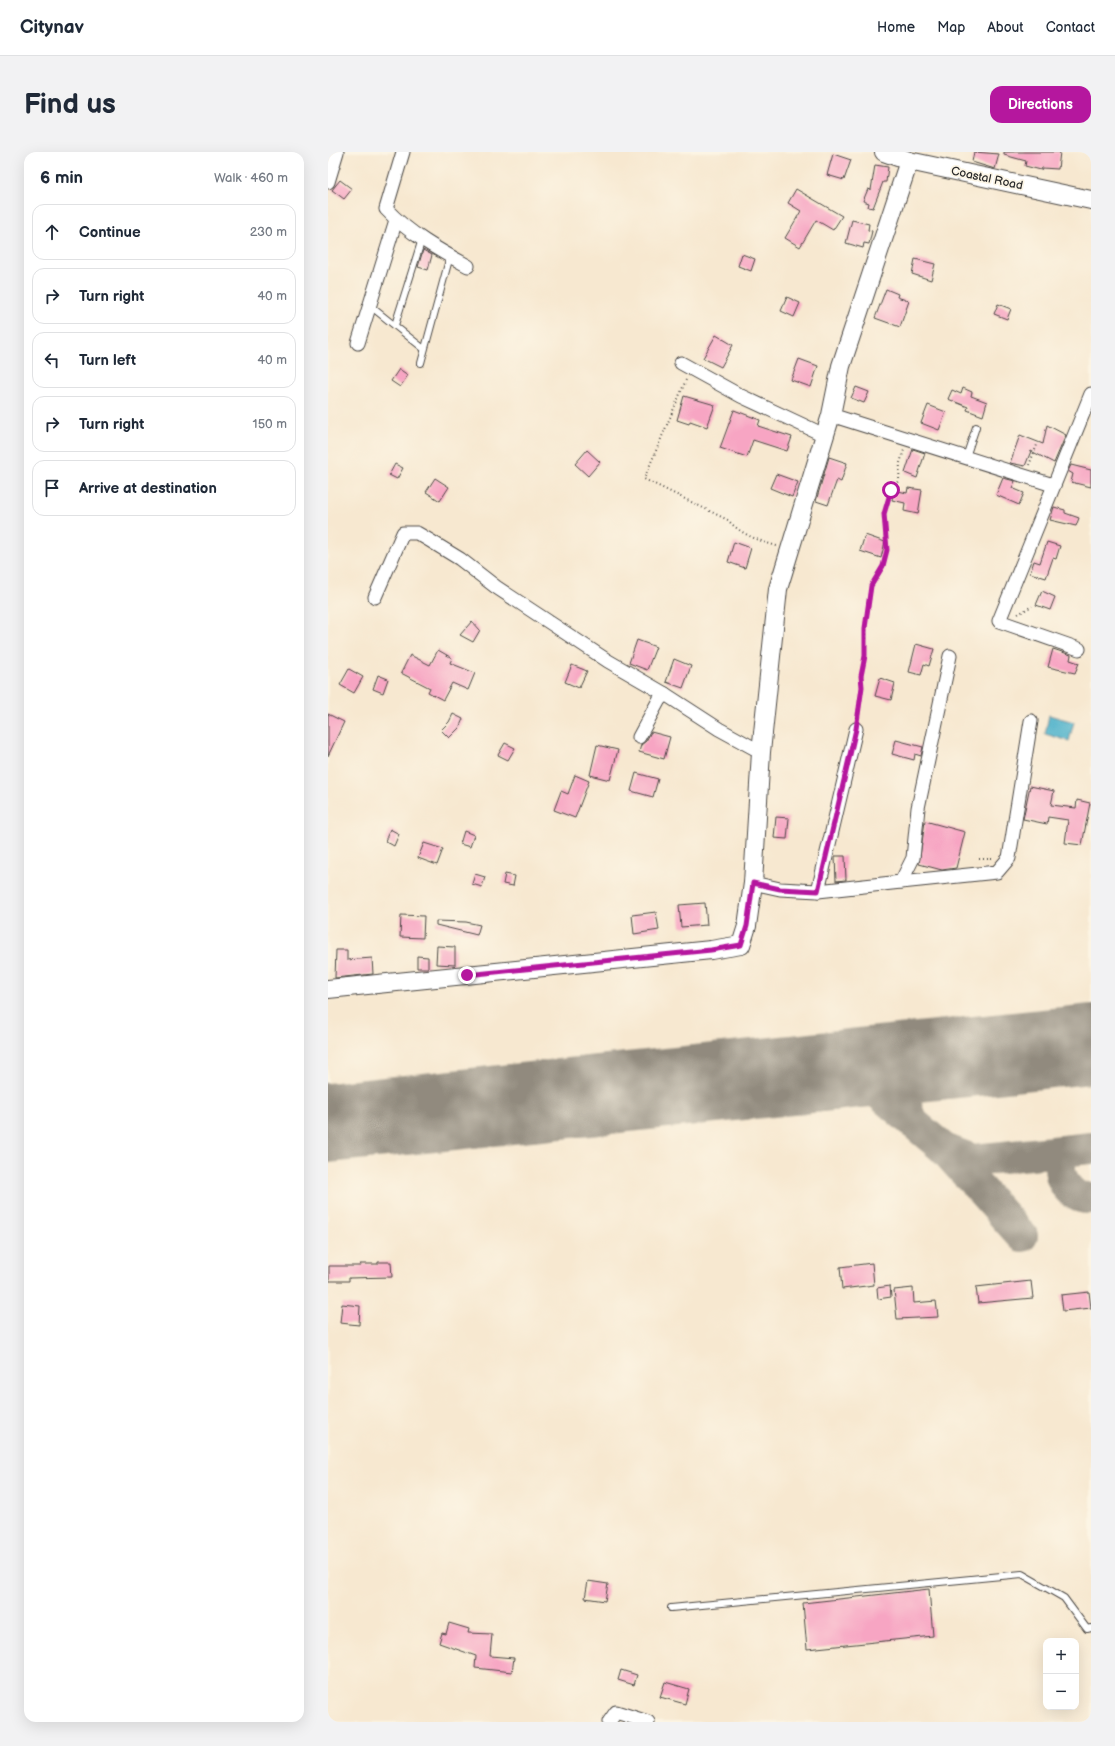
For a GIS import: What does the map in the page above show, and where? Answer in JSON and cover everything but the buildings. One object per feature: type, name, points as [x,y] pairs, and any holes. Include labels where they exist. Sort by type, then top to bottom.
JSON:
[{"type":"street","points":[[328,182],[337,152]]},
{"type":"street","points":[[402,152],[386,210],[396,220],[450,256],[468,266]]},
{"type":"street","name":"Coastal Road","points":[[884,152],[909,161],[1091,200]]},
{"type":"street","points":[[328,989],[711,950],[741,945],[747,926],[753,883],[761,752],[778,589],[831,415],[841,366],[909,161]]},
{"type":"street","points":[[358,343],[396,220]]},
{"type":"street","points":[[686,366],[741,396],[824,435]]},
{"type":"street","points":[[1079,649],[1000,621],[1053,484],[1091,394]]},
{"type":"street","points":[[831,415],[1053,484]]},
{"type":"street","points":[[375,598],[403,533],[417,533],[460,559],[496,587],[608,661],[665,694],[719,729],[761,752]]},
{"type":"street","points":[[901,882],[913,858],[918,808],[950,656]]},
{"type":"street","points":[[639,737],[659,700],[665,694]]},
{"type":"street","points":[[753,883],[780,889],[818,891],[997,872],[1009,858],[1031,721]]},
{"type":"street","points":[[818,891],[856,729]]},
{"type":"street","points":[[609,1722],[616,1712],[648,1722]]},
{"type":"lane","points":[[395,325],[422,237]]},
{"type":"lane","points":[[421,363],[450,256]]},
{"type":"lane","points":[[369,305],[424,349]]},
{"type":"lane","points":[[966,457],[976,427]]},
{"type":"lane","points":[[671,1608],[1022,1574],[1064,1598],[1087,1629],[1091,1628]]},
{"type":"path","points":[[686,366],[644,479],[728,520],[735,528],[763,542],[790,549]]},
{"type":"path","points":[[856,729],[862,687],[861,676],[865,656],[865,628],[871,586],[883,566],[887,550],[884,514],[891,490],[899,480],[900,463],[908,439]]},
{"type":"path","points":[[1025,476],[1037,445]]},
{"type":"water","points":[[1049,715],[1074,722],[1069,741],[1045,734]]},
{"type":"taxiway","points":[[913,1123],[907,1108],[904,1091],[905,1083],[913,1069],[920,1065],[960,1058]]},
{"type":"taxiway","points":[[850,1069],[944,1149],[1022,1236]]},
{"type":"taxiway","points":[[944,1149],[973,1160],[1091,1148]]},
{"type":"taxiway","points":[[1064,1151],[1060,1167],[1064,1182],[1075,1194],[1082,1197],[1091,1198]]},
{"type":"runway","points":[[328,1123],[1091,1044]]},
{"type":"route","points":[[467,975],[711,950],[741,945],[747,926],[753,883],[780,889],[818,891],[856,729],[862,687],[861,676],[865,656],[865,628],[871,586],[883,566],[887,550],[887,533],[884,514],[891,490]]}]
